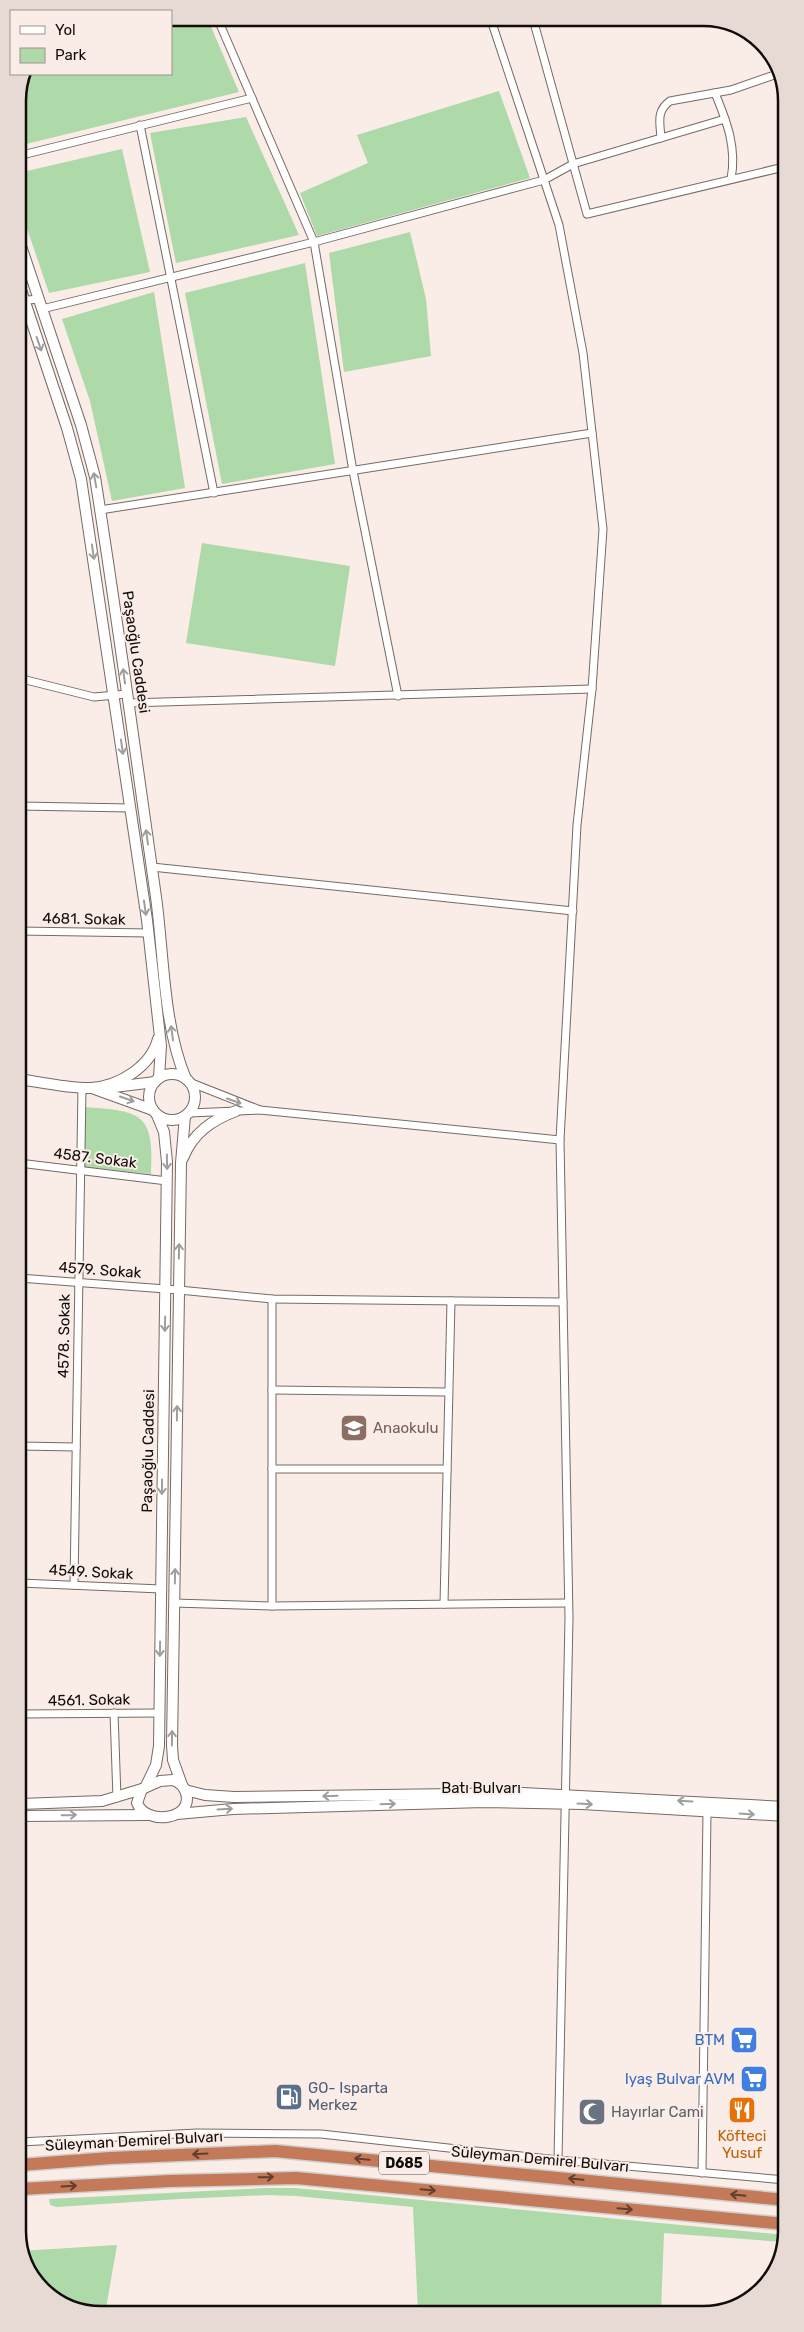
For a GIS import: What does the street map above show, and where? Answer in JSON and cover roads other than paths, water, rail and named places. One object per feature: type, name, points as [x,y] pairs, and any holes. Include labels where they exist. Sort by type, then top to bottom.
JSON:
[{"type":"highway","name":"Süleyman Demirel Bulvarı","points":[[26,2164],[275,2151],[778,2199]]},
{"type":"highway","name":"D685","points":[[26,2189],[169,2181],[296,2178],[778,2223]]},
{"type":"street","points":[[221,26],[314,242],[353,471],[398,696]]},
{"type":"street","points":[[493,26],[559,225],[582,344],[603,529],[592,689],[577,825],[560,1140],[568,1603],[558,2160]]},
{"type":"street","points":[[535,26],[587,214],[778,168]]},
{"type":"street","points":[[661,138],[659,116],[666,104],[747,86],[773,76]]},
{"type":"street","points":[[715,93],[725,119],[734,153],[731,179]]},
{"type":"street","points":[[26,154],[252,98]]},
{"type":"street","points":[[26,302],[41,304],[314,242],[544,180],[573,164],[725,119]]},
{"type":"street","points":[[140,125],[214,493]]},
{"type":"street","name":"Paşaoğlu Caddesi","points":[[26,260],[89,450],[100,510],[152,867],[172,1032],[178,1058],[188,1081]]},
{"type":"street","name":"Paşaoğlu Caddesi","points":[[26,315],[76,453],[87,513],[149,933],[162,1056],[157,1080]]},
{"type":"street","points":[[100,510],[592,433]]},
{"type":"street","points":[[26,680],[80,695],[127,698],[398,696],[592,689]]},
{"type":"street","points":[[26,806],[131,808]]},
{"type":"street","points":[[152,867],[573,911]]},
{"type":"street","name":"4681. Sokak","points":[[26,931],[149,933]]},
{"type":"street","points":[[87,1088],[119,1080],[145,1064],[154,1052],[160,1032]]},
{"type":"street","points":[[26,1080],[87,1088],[130,1087],[174,1074],[260,1110]]},
{"type":"street","points":[[155,1112],[149,1099],[150,1091],[157,1080]]},
{"type":"street","points":[[187,1115],[195,1102],[195,1094],[188,1081]]},
{"type":"street","points":[[87,1088],[155,1112],[167,1120],[174,1120],[187,1115],[260,1110],[560,1140]]},
{"type":"street","name":"4578. Sokak","points":[[74,1585],[81,1170],[87,1088]]},
{"type":"street","points":[[181,1163],[189,1146],[201,1130],[216,1119],[236,1111]]},
{"type":"street","name":"Paşaoğlu Caddesi","points":[[144,1788],[154,1772],[158,1756],[159,1713],[167,1181],[166,1143],[164,1132],[155,1112]]},
{"type":"street","name":"Paşaoğlu Caddesi","points":[[184,1787],[172,1753],[181,1163],[187,1115]]},
{"type":"street","name":"4587. Sokak","points":[[26,1164],[167,1181]]},
{"type":"street","name":"4579. Sokak","points":[[26,1278],[165,1288],[272,1299],[563,1302]]},
{"type":"street","points":[[272,1299],[272,1606]]},
{"type":"street","points":[[444,1604],[451,1301]]},
{"type":"street","points":[[272,1390],[448,1392]]},
{"type":"street","points":[[26,1446],[76,1447]]},
{"type":"street","points":[[272,1469],[447,1469]]},
{"type":"street","name":"4549. Sokak","points":[[26,1582],[161,1589]]},
{"type":"street","points":[[174,1603],[272,1606],[568,1603]]},
{"type":"street","points":[[114,1713],[116,1798]]},
{"type":"street","name":"4561. Sokak","points":[[26,1714],[159,1713]]},
{"type":"street","points":[[26,1804],[82,1803],[116,1798],[167,1780],[178,1782],[184,1787],[185,1806],[177,1814],[160,1817],[147,1815],[26,1816]]},
{"type":"street","name":"Batı Bulvarı","points":[[184,1787],[204,1795],[234,1797],[463,1792],[707,1812],[778,1816]]},
{"type":"street","points":[[144,1788],[137,1798],[137,1803],[142,1813],[147,1815]]},
{"type":"street","name":"Batı Bulvarı","points":[[177,1814],[212,1810],[312,1806],[564,1799],[778,1807]]},
{"type":"street","points":[[702,2173],[707,1812]]},
{"type":"street","points":[[26,2142],[197,2133],[321,2134],[558,2160],[778,2179]]},
{"type":"place","name":"Anaokulu","points":[[354,1428]]},
{"type":"place","name":"BTM","points":[[744,2040]]},
{"type":"place","name":"Iyaş Bulvar AVM","points":[[754,2079]]},
{"type":"place","name":"GO- Isparta Merkez","points":[[289,2097]]},
{"type":"place","name":"Köfteci Yusuf","points":[[742,2110]]},
{"type":"place","name":"Hayırlar Cami","points":[[592,2112]]}]
